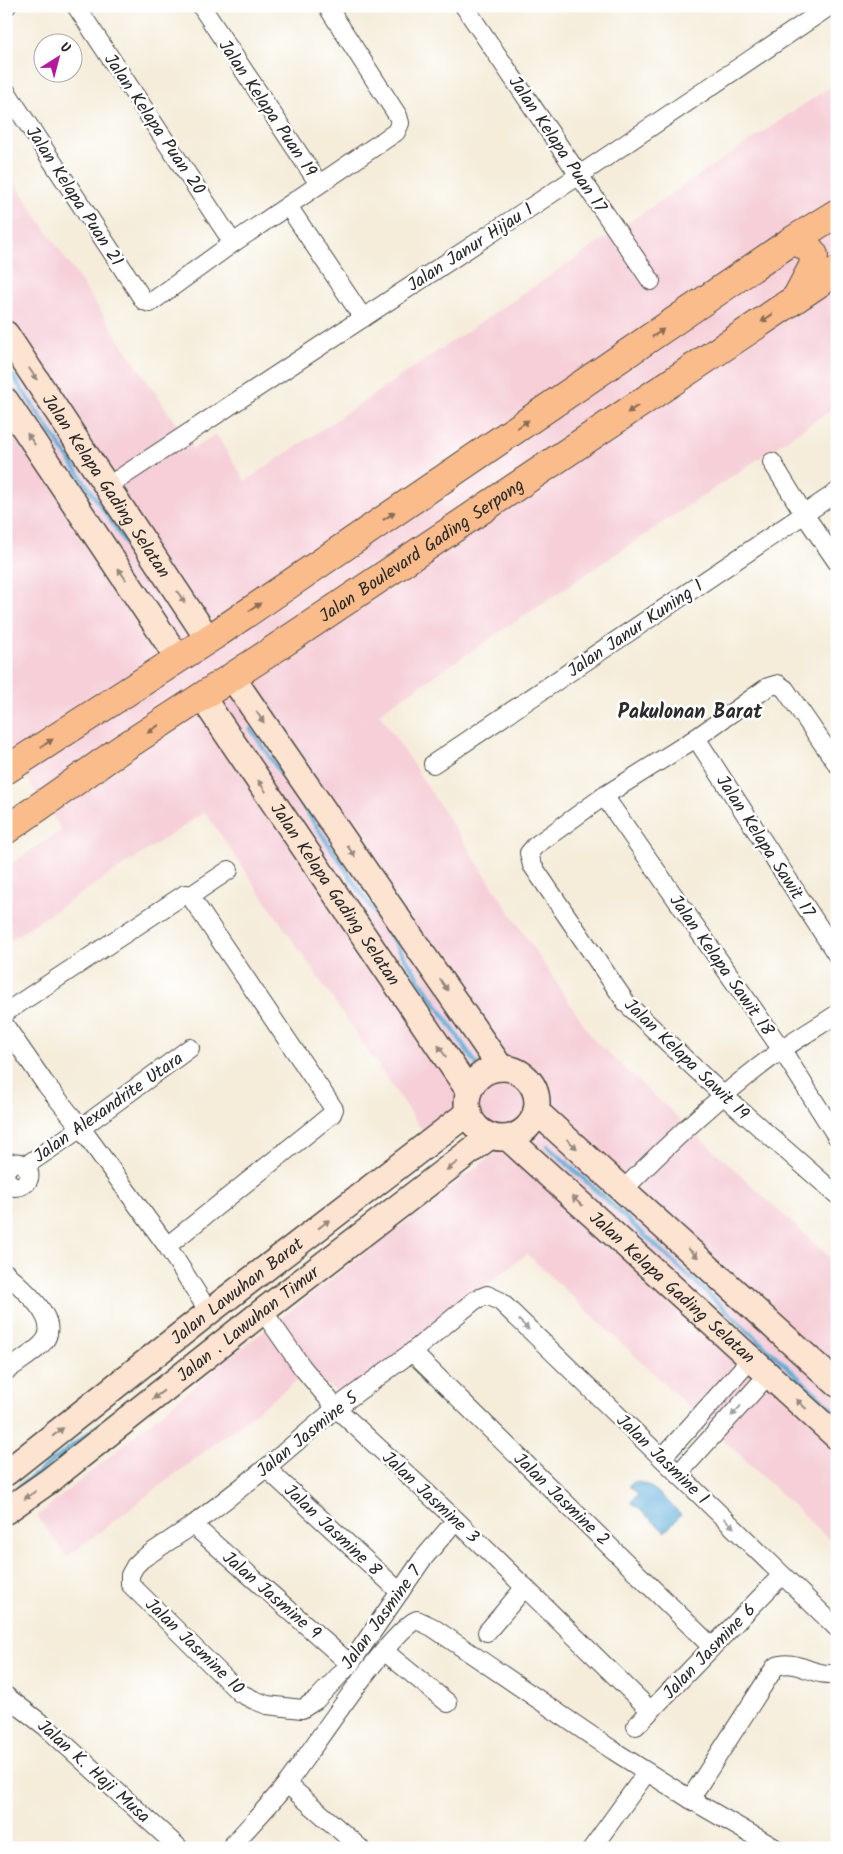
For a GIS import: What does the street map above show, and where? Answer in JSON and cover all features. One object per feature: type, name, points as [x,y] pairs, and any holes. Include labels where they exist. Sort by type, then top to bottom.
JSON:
[{"type":"main road","points":[[6,770],[208,639],[790,242],[837,213]]},
{"type":"main road","points":[[790,242],[797,242],[803,245],[814,255],[813,266],[796,298]]},
{"type":"main road","name":"Jalan Boulevard Gading Serpong","points":[[6,830],[120,750],[232,677],[837,271]]},
{"type":"street","name":"Jalan Kelapa Puan 20","points":[[76,6],[233,243]]},
{"type":"street","name":"Jalan Kelapa Puan 19","points":[[201,6],[319,184]]},
{"type":"street","points":[[233,243],[391,137],[399,128],[398,116],[327,6]]},
{"type":"street","name":"Jalan Kelapa Puan 17","points":[[464,6],[651,281]]},
{"type":"street","name":"Jalan Janur Hijau 1","points":[[108,486],[578,176],[830,6]]},
{"type":"street","name":"Jalan Kelapa Puan 21","points":[[6,91],[144,301],[152,302],[233,243]]},
{"type":"street","points":[[288,206],[363,318]]},
{"type":"street","name":"Jalan Kelapa Gading Selatan","points":[[6,334],[208,639]]},
{"type":"street","name":"Jalan Kelapa Gading Selatan","points":[[6,402],[178,658]]},
{"type":"street","points":[[772,462],[804,514],[837,562]]},
{"type":"street","name":"Jalan Janur Kuning 1","points":[[433,764],[837,492]]},
{"type":"street","name":"Jalan Kelapa Gading Selatan","points":[[232,677],[501,1068]]},
{"type":"street","points":[[604,796],[696,738],[768,687],[778,684],[785,689],[837,764]]},
{"type":"street","name":"Jalan Kelapa Gading Selatan","points":[[202,697],[469,1102]]},
{"type":"street","name":"Jalan Kelapa Sawit 17","points":[[696,738],[837,955]]},
{"type":"street","name":"Jalan Kelapa Sawit 19","points":[[604,796],[534,846],[529,853],[532,865],[627,1004],[724,1096],[837,1195]]},
{"type":"street","name":"Jalan Kelapa Sawit 18","points":[[604,796],[782,1050],[837,1137]]},
{"type":"street","points":[[190,896],[229,870]]},
{"type":"street","points":[[6,1012],[185,894],[190,896],[334,1109],[332,1114],[167,1246]]},
{"type":"street","points":[[623,1190],[682,1132],[724,1096],[782,1050],[837,1014]]},
{"type":"street","points":[[6,1027],[44,1082],[81,1128],[167,1246],[209,1312]]},
{"type":"street","name":"Jalan Alexandrite Utara","points":[[6,1149],[17,1166],[81,1128],[190,1048]]},
{"type":"street","points":[[501,1068],[521,1074],[529,1081],[535,1090],[537,1101],[536,1111],[526,1129],[518,1135],[499,1137],[481,1130],[473,1122],[469,1102],[474,1082],[491,1070],[501,1068]]},
{"type":"street","name":"Jalan Lawuhan Barat","points":[[6,1473],[469,1102]]},
{"type":"street","points":[[536,1111],[837,1384]]},
{"type":"street","name":"Jalan Kelapa Gading Selatan","points":[[499,1137],[837,1437]]},
{"type":"street","name":"Jalan . Lawuhan Timur","points":[[6,1511],[49,1481],[263,1311],[499,1137]]},
{"type":"street","points":[[6,1196],[14,1183],[26,1183],[29,1177],[29,1171],[17,1166]]},
{"type":"street","points":[[6,1273],[43,1310],[48,1331],[42,1345],[6,1371]]},
{"type":"street","name":"Jalan Jasmine 5","points":[[130,1575],[142,1559],[193,1525],[266,1468],[336,1408],[412,1352],[475,1300],[487,1295]]},
{"type":"street","name":"Jalan Jasmine 1","points":[[487,1295],[500,1302],[837,1628]]},
{"type":"street","name":"Jalan Jasmine 3","points":[[263,1311],[302,1367],[336,1408],[456,1520],[651,1711]]},
{"type":"street","name":"Jalan Jasmine 2","points":[[412,1352],[712,1647]]},
{"type":"street","points":[[662,1458],[759,1367]]},
{"type":"street","points":[[678,1474],[759,1367]]},
{"type":"street","name":"Jalan Jasmine 8","points":[[266,1468],[400,1592]]},
{"type":"street","name":"Jalan Jasmine 7","points":[[302,1709],[316,1700],[350,1664],[422,1560],[456,1520]]},
{"type":"street","name":"Jalan Jasmine 9","points":[[193,1525],[350,1664]]},
{"type":"street","name":"Jalan Jasmine 10","points":[[130,1575],[130,1584],[240,1693],[267,1705],[302,1709]]},
{"type":"street","name":"Jalan Jasmine 6","points":[[636,1726],[782,1575]]},
{"type":"street","points":[[487,1632],[525,1588]]},
{"type":"street","points":[[230,1848],[287,1784],[384,1651],[407,1626],[413,1622],[421,1621],[646,1772],[775,1848]]},
{"type":"street","points":[[384,1651],[448,1703]]},
{"type":"street","points":[[690,1799],[775,1667],[782,1663],[823,1673],[837,1673]]},
{"type":"street","name":"Jalan K. Haji Musa","points":[[6,1696],[46,1727],[179,1848]]},
{"type":"street","points":[[592,1848],[646,1772]]},
{"type":"street","points":[[287,1784],[360,1848]]},
{"type":"shaded area","points":[[837,82],[837,406],[379,713],[594,1040],[837,1264],[837,1547],[527,1254],[343,1395],[307,1373],[67,1557],[37,1516],[225,1361],[503,1147],[466,1099],[424,1133],[205,812],[6,943],[6,867],[62,830],[6,748],[6,170],[193,449],[216,434],[245,481]]},
{"type":"water","points":[[634,1482],[647,1485],[653,1489],[681,1514],[665,1532],[631,1502],[638,1494],[629,1486]]},
{"type":"waterway","points":[[6,366],[165,601]]},
{"type":"waterway","points":[[251,729],[477,1065]]},
{"type":"waterway","points":[[548,1146],[837,1413]]},
{"type":"waterway","points":[[18,1488],[103,1422]]},
{"type":"district","name":"Pakulonan Barat","points":[[690,711]]}]
